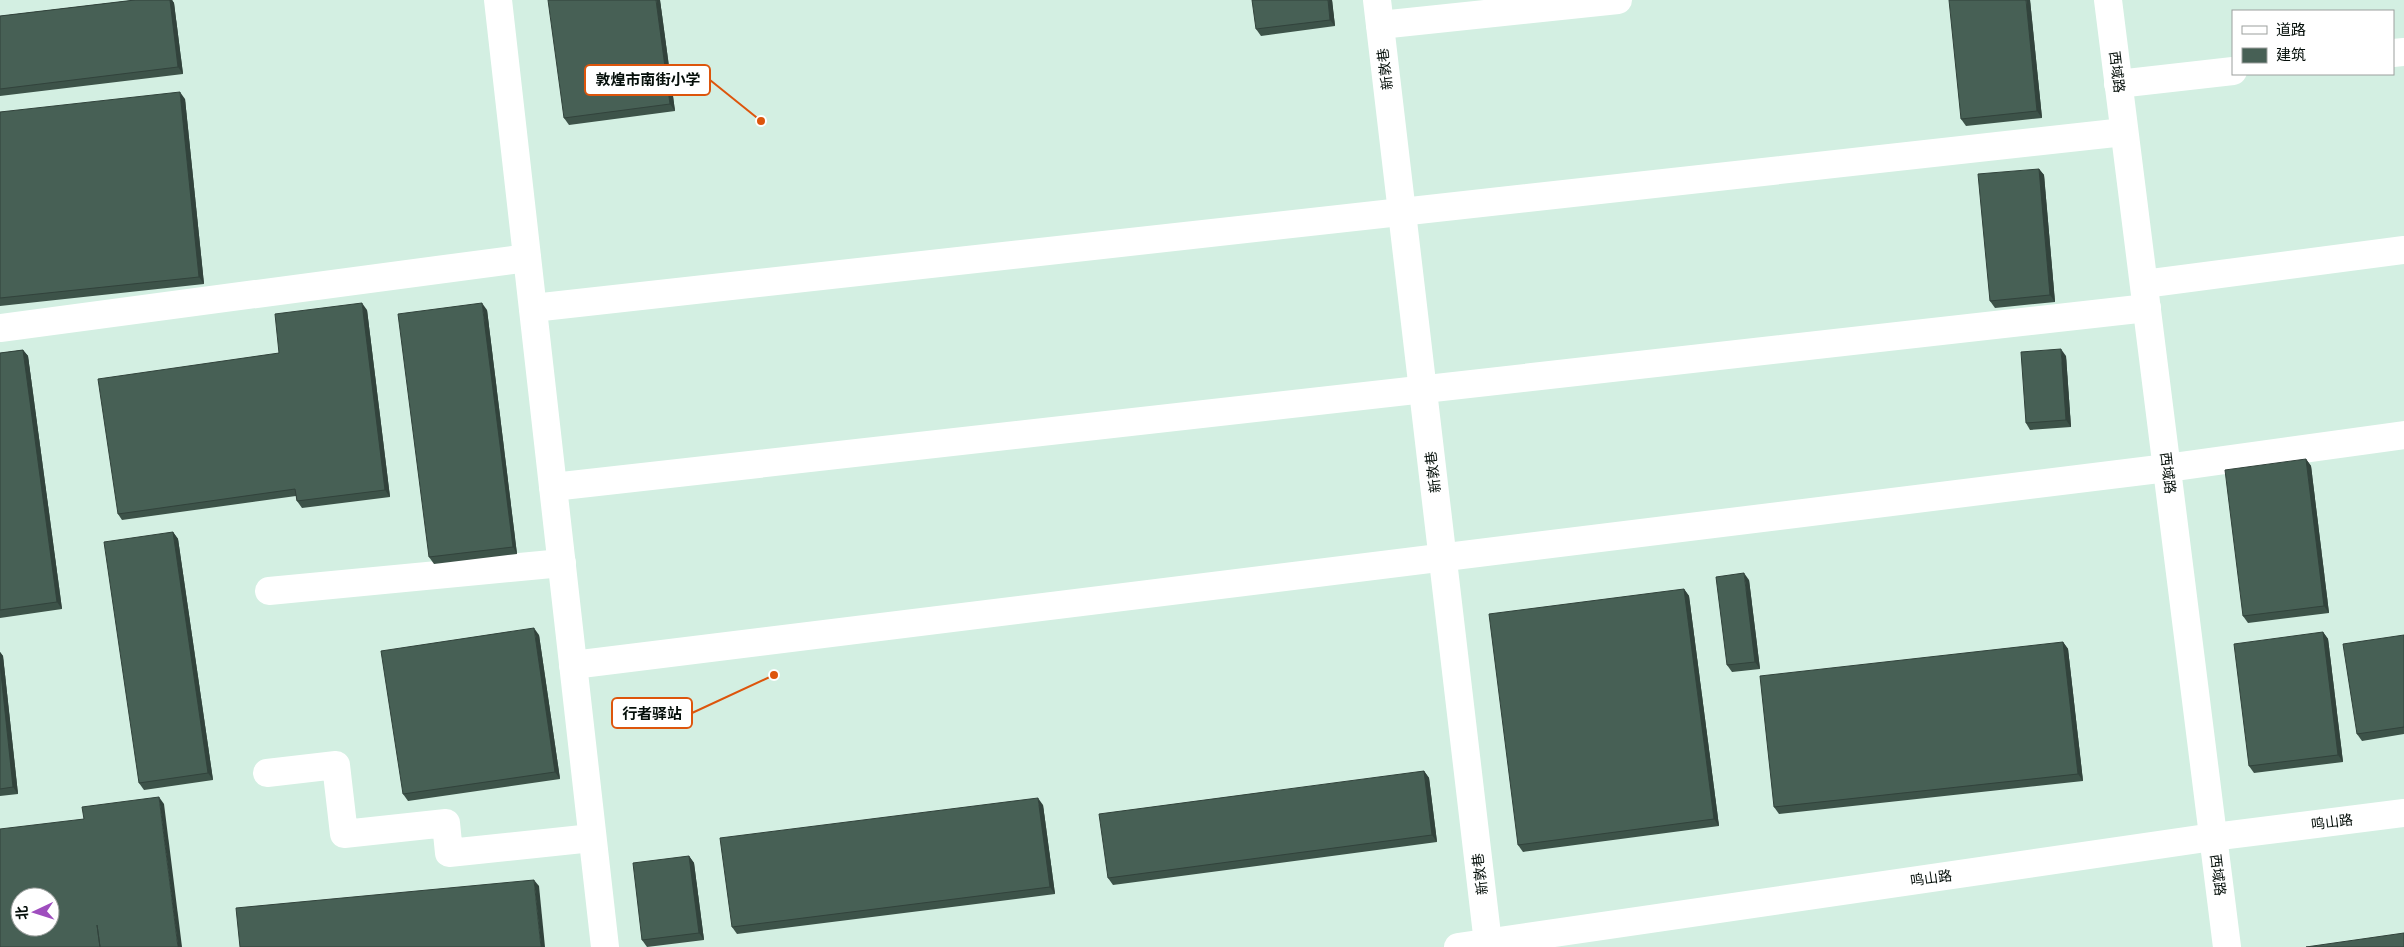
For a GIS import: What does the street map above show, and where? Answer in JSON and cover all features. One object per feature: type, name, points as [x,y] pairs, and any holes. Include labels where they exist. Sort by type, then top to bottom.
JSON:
[{"type":"street","points":[[498,0],[605,947]]},
{"type":"street","points":[[1378,12],[1618,0]]},
{"type":"street","name":"西域路","points":[[2108,0],[2227,947]]},
{"type":"street","name":"新敦巷","points":[[1378,12],[1488,943]]},
{"type":"street","points":[[2118,84],[2232,71]]},
{"type":"street","points":[[533,308],[2124,132]]},
{"type":"street","points":[[553,487],[1423,390],[2145,296],[2404,250]]},
{"type":"street","points":[[0,328],[527,258]]},
{"type":"street","points":[[573,665],[2167,468],[2404,435]]},
{"type":"street","points":[[269,591],[562,563]]},
{"type":"street","points":[[268,773],[336,765],[344,834],[446,823],[449,853],[592,838]]},
{"type":"street","name":"鸣山路","points":[[1458,947],[2213,837],[2404,813]]},
{"type":"building","points":[[135,0],[170,0],[178,67],[0,89],[0,16]]},
{"type":"building","points":[[548,0],[656,0],[670,104],[564,118]]},
{"type":"building","points":[[1252,0],[1328,0],[1330,20],[1256,29]]},
{"type":"building","points":[[1949,0],[2026,0],[2037,111],[1961,119]]},
{"type":"building","points":[[180,92],[199,277],[0,298],[0,112]]},
{"type":"building","points":[[2039,169],[2050,295],[1990,301],[1978,174]]},
{"type":"building","points":[[362,303],[385,490],[297,501],[295,489],[118,514],[98,379],[279,353],[275,314]]},
{"type":"building","points":[[482,303],[513,547],[429,557],[398,314]]},
{"type":"building","points":[[2061,349],[2066,420],[2026,423],[2021,352]]},
{"type":"building","points":[[23,350],[57,602],[0,610],[0,353]]},
{"type":"building","points":[[2306,459],[2324,606],[2243,616],[2225,470]]},
{"type":"building","points":[[173,532],[208,773],[139,783],[104,542]]},
{"type":"building","points":[[1744,573],[1755,662],[1727,665],[1716,577]]},
{"type":"building","points":[[1684,589],[1714,819],[1518,845],[1489,614]]},
{"type":"building","points":[[534,628],[555,772],[403,794],[381,651]]},
{"type":"building","points":[[2323,632],[2338,755],[2249,766],[2234,644]]},
{"type":"building","points":[[2404,635],[2404,727],[2357,734],[2343,644]]},
{"type":"building","points":[[2063,642],[2078,774],[1774,807],[1760,676]]},
{"type":"building","points":[[0,664],[13,787],[0,789]]},
{"type":"building","points":[[1424,771],[1432,835],[1108,878],[1099,814]]},
{"type":"building","points":[[159,797],[178,947],[0,947],[0,829],[84,819],[82,807]]},
{"type":"building","points":[[1038,798],[1050,887],[732,927],[720,838]]},
{"type":"building","points":[[689,856],[699,933],[642,940],[633,863]]},
{"type":"building","points":[[534,880],[541,947],[240,947],[236,908]]},
{"type":"building","points":[[2404,933],[2404,947],[2306,947]]},
{"type":"place","name":"敦煌市南街小学","points":[[761,121]]},
{"type":"place","name":"行者驿站","points":[[774,675]]}]
